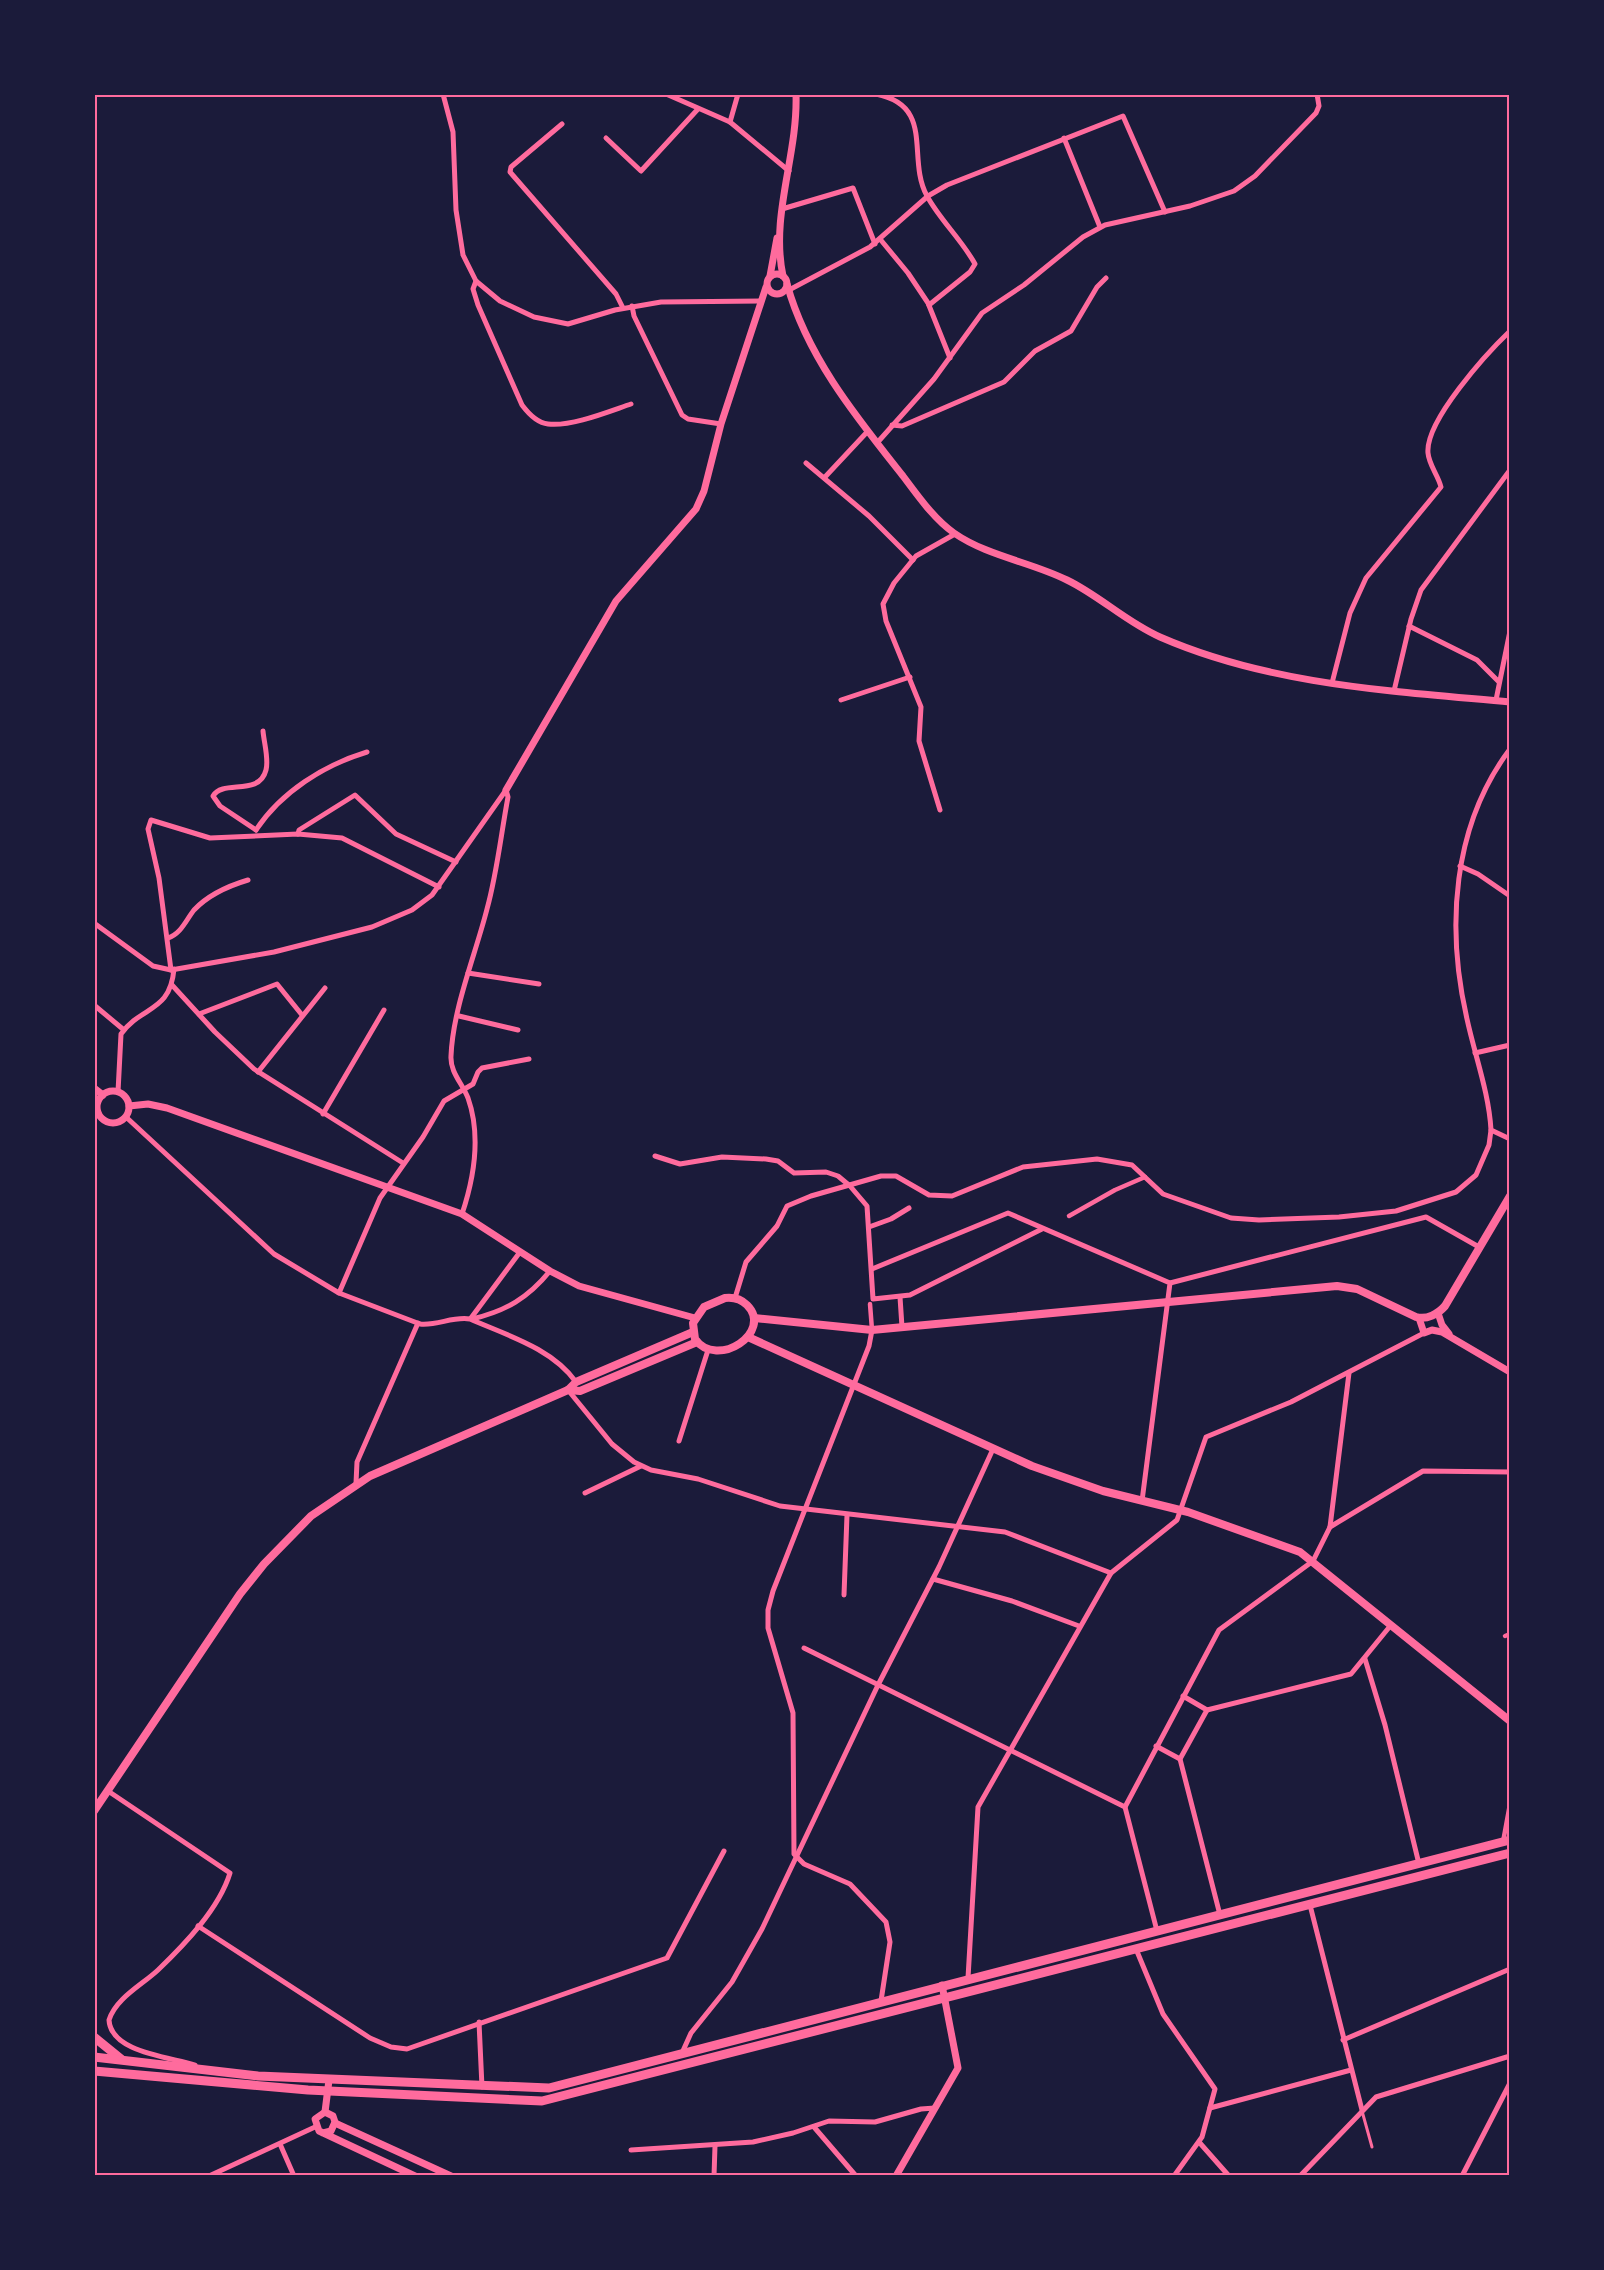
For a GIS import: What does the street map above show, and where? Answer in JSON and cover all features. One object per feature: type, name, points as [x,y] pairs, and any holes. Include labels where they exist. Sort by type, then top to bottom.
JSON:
[{"type":"main road","points":[[754,1318],[872,1330],[1342,1286],[1357,1289],[1419,1318],[1438,1313],[1509,1196]]},
{"type":"main road","points":[[735,1298],[748,1306],[754,1318],[748,1336],[732,1347],[708,1350],[697,1342],[693,1332],[695,1318],[711,1303],[735,1298]]},
{"type":"main road","points":[[94,1811],[246,1586],[304,1522],[356,1483],[431,1448],[568,1390],[576,1382],[693,1332]]},
{"type":"main road","points":[[748,1336],[993,1449],[1103,1491],[1180,1510],[1293,1549],[1313,1561],[1509,1719]]},
{"type":"main road","points":[[568,1390],[580,1391],[697,1342]]},
{"type":"main road","points":[[94,2058],[200,2070],[329,2080],[549,2088],[1506,1841]]},
{"type":"main road","points":[[94,2071],[327,2091],[542,2101],[1509,1852]]},
{"type":"main road","points":[[94,2037],[123,2060]]},
{"type":"street","points":[[443,94],[452,126],[459,236],[468,268],[476,281],[492,296],[534,317],[557,322],[572,323],[632,306],[690,300],[761,301],[789,291],[874,244],[927,196],[947,185],[983,173],[1064,138],[1123,116],[1165,212]]},
{"type":"street","points":[[666,94],[730,122],[789,171]]},
{"type":"street","points":[[730,122],[738,94]]},
{"type":"street","points":[[94,923],[153,966],[172,970],[274,952],[372,927],[412,910],[439,887],[479,825],[506,790],[612,608],[696,508],[706,484],[721,424],[770,276],[780,233],[796,131],[796,94]]},
{"type":"street","points":[[876,94],[896,100],[914,119],[927,196],[975,264],[970,272],[929,305]]},
{"type":"street","points":[[877,442],[950,358],[982,313],[1100,227],[1229,194],[1246,183],[1316,113],[1319,106],[1317,94]]},
{"type":"street","points":[[606,138],[641,171],[698,109]]},
{"type":"street","points":[[562,124],[511,167],[510,172],[616,294],[623,308]]},
{"type":"street","points":[[1064,138],[1100,227]]},
{"type":"street","points":[[782,209],[853,188],[874,244]]},
{"type":"street","points":[[780,233],[783,276],[812,350],[868,431],[934,514],[955,534],[1075,584],[1139,626],[1169,641],[1253,668],[1332,683],[1509,702]]},
{"type":"street","points":[[880,239],[929,305],[950,358]]},
{"type":"street","points":[[770,276],[778,274],[783,276]]},
{"type":"street","points":[[892,425],[902,426],[1004,382],[1035,351],[1071,331],[1097,287],[1106,279]]},
{"type":"street","points":[[476,281],[475,294],[490,335],[522,405],[533,416],[548,424],[557,423],[631,404]]},
{"type":"street","points":[[766,287],[778,294],[789,291]]},
{"type":"street","points":[[632,306],[634,316],[682,416],[721,424]]},
{"type":"street","points":[[1332,683],[1348,620],[1361,589],[1374,567],[1440,490],[1428,452],[1432,433],[1440,415],[1509,331]]},
{"type":"street","points":[[825,477],[868,431]]},
{"type":"street","points":[[806,463],[825,477],[913,560]]},
{"type":"street","points":[[1394,691],[1409,626],[1424,585],[1509,470]]},
{"type":"street","points":[[940,810],[920,746],[921,711],[910,677],[886,621],[883,602],[913,560],[931,545],[955,534]]},
{"type":"street","points":[[1409,626],[1477,660],[1499,682]]},
{"type":"street","points":[[1496,700],[1509,631]]},
{"type":"street","points":[[841,700],[910,677]]},
{"type":"street","points":[[256,830],[220,806],[213,796],[220,790],[250,786],[264,774],[266,766],[263,731]]},
{"type":"street","points":[[735,1298],[746,1262],[777,1226],[785,1208],[811,1196],[891,1175],[904,1178],[929,1195],[952,1196],[1029,1166],[1091,1159],[1132,1166],[1154,1188],[1170,1197],[1231,1218],[1280,1220],[1387,1213],[1434,1201],[1468,1185],[1479,1170],[1491,1131],[1456,960],[1460,866],[1465,840],[1478,805],[1509,749]]},
{"type":"street","points":[[252,837],[266,816],[298,787],[347,758],[367,752]]},
{"type":"street","points":[[462,1214],[475,1158],[470,1108],[451,1058],[468,973],[495,873],[508,797],[506,790]]},
{"type":"street","points":[[298,834],[299,830],[355,795],[396,834],[456,862]]},
{"type":"street","points":[[118,1092],[119,1044],[124,1030],[160,1005],[172,986],[172,970],[157,865],[147,829],[149,821],[156,820],[201,836],[252,837],[298,834],[342,838],[439,887]]},
{"type":"street","points":[[1460,866],[1478,874],[1509,896]]},
{"type":"street","points":[[168,938],[176,934],[194,911],[217,892],[248,880]]},
{"type":"street","points":[[468,973],[539,984]]},
{"type":"street","points":[[199,1014],[277,984],[302,1015]]},
{"type":"street","points":[[172,986],[258,1072],[403,1163]]},
{"type":"street","points":[[258,1072],[325,988]]},
{"type":"street","points":[[94,1005],[124,1030]]},
{"type":"street","points":[[324,1114],[384,1010]]},
{"type":"street","points":[[459,1016],[518,1030]]},
{"type":"street","points":[[1475,1053],[1509,1045]]},
{"type":"street","points":[[339,1293],[378,1202],[423,1137],[444,1101],[473,1084],[482,1068],[529,1059]]},
{"type":"street","points":[[94,1088],[103,1095],[118,1092],[127,1099],[129,1106],[126,1116],[111,1123],[104,1120],[97,1113],[103,1095]]},
{"type":"street","points":[[129,1106],[148,1104],[167,1108],[389,1186],[462,1214],[550,1271],[586,1289],[695,1318]]},
{"type":"street","points":[[126,1116],[273,1254],[339,1293],[418,1323],[429,1325],[459,1318],[470,1319],[489,1315],[518,1303],[530,1294],[550,1271]]},
{"type":"street","points":[[1491,1131],[1509,1139]]},
{"type":"street","points":[[655,1156],[680,1164],[722,1157],[777,1161],[794,1173],[831,1172],[850,1186],[867,1206],[873,1299],[900,1298],[1042,1229]]},
{"type":"street","points":[[1069,1216],[1145,1177]]},
{"type":"street","points":[[869,1227],[891,1219],[909,1208]]},
{"type":"street","points":[[872,1269],[1005,1213],[1170,1282],[1426,1217],[1479,1247]]},
{"type":"street","points":[[470,1319],[520,1251]]},
{"type":"street","points":[[1142,1501],[1170,1282]]},
{"type":"street","points":[[900,1298],[902,1327]]},
{"type":"street","points":[[870,1304],[872,1330],[869,1346],[804,1509],[773,1591],[767,1615],[774,1654],[793,1713],[793,1837],[796,1857],[807,1865],[850,1884],[886,1922],[890,1942],[880,2001]]},
{"type":"street","points":[[1438,1313],[1445,1330],[1509,1372]]},
{"type":"street","points":[[1419,1318],[1424,1333]]},
{"type":"street","points":[[470,1319],[548,1355],[562,1365],[576,1382]]},
{"type":"street","points":[[356,1483],[357,1462],[418,1323]]},
{"type":"street","points":[[968,1978],[976,1815],[1009,1749],[1111,1573],[1173,1525],[1206,1437],[1256,1418],[1349,1373],[1424,1333],[1437,1331],[1466,1345]]},
{"type":"street","points":[[679,1441],[708,1350]]},
{"type":"street","points":[[1157,1931],[1125,1807],[1222,1626],[1313,1561],[1330,1527],[1349,1373]]},
{"type":"street","points":[[568,1390],[601,1433],[641,1466],[698,1479],[769,1503],[847,1515],[1014,1534],[1111,1573]]},
{"type":"street","points":[[682,2053],[691,2033],[732,1982],[762,1929],[878,1685],[933,1579],[993,1449]]},
{"type":"street","points":[[585,1493],[641,1466]]},
{"type":"street","points":[[1330,1527],[1423,1471],[1509,1472]]},
{"type":"street","points":[[844,1595],[847,1515]]},
{"type":"street","points":[[933,1579],[1012,1601],[1079,1626]]},
{"type":"street","points":[[1183,1696],[1208,1710],[1347,1676],[1356,1670],[1391,1625]]},
{"type":"street","points":[[804,1648],[1125,1807]]},
{"type":"street","points":[[1365,1659],[1385,1725],[1419,1864]]},
{"type":"street","points":[[1208,1710],[1180,1759],[1220,1915]]},
{"type":"street","points":[[1156,1746],[1180,1759]]},
{"type":"street","points":[[108,1791],[230,1873],[222,1890],[198,1926],[158,1970],[117,2005],[109,2023],[116,2035],[129,2046],[193,2064],[200,2070]]},
{"type":"street","points":[[1506,1841],[1509,1804]]},
{"type":"street","points":[[198,1926],[370,2038],[384,2045],[409,2048],[667,1958],[724,1851]]},
{"type":"street","points":[[1310,1905],[1362,2110]]},
{"type":"street","points":[[1136,1949],[1163,2014],[1214,2087],[1199,2142],[1174,2175]]},
{"type":"street","points":[[1343,2040],[1509,1969]]},
{"type":"street","points":[[896,2175],[958,2066],[942,1985]]},
{"type":"street","points":[[479,2022],[482,2086]]},
{"type":"street","points":[[1300,2175],[1376,2097],[1386,2092],[1509,2056]]},
{"type":"street","points":[[1210,2108],[1351,2070]]},
{"type":"street","points":[[325,2112],[329,2080]]},
{"type":"street","points":[[1462,2175],[1509,2083]]},
{"type":"street","points":[[631,2150],[753,2142],[829,2121],[875,2122],[921,2109],[935,2108]]},
{"type":"street","points":[[323,2133],[331,2131],[335,2123],[333,2116],[325,2112]]},
{"type":"street","points":[[315,2127],[316,2117],[325,2112]]},
{"type":"street","points":[[335,2123],[451,2175]]},
{"type":"street","points":[[315,2127],[323,2133],[415,2175]]},
{"type":"street","points":[[209,2175],[315,2127]]},
{"type":"street","points":[[814,2127],[856,2175]]},
{"type":"street","points":[[1199,2142],[1229,2175]]},
{"type":"street","points":[[280,2144],[294,2175]]},
{"type":"street","points":[[714,2175],[715,2146]]},
{"type":"lane","points":[[1362,2110],[1372,2146]]}]
